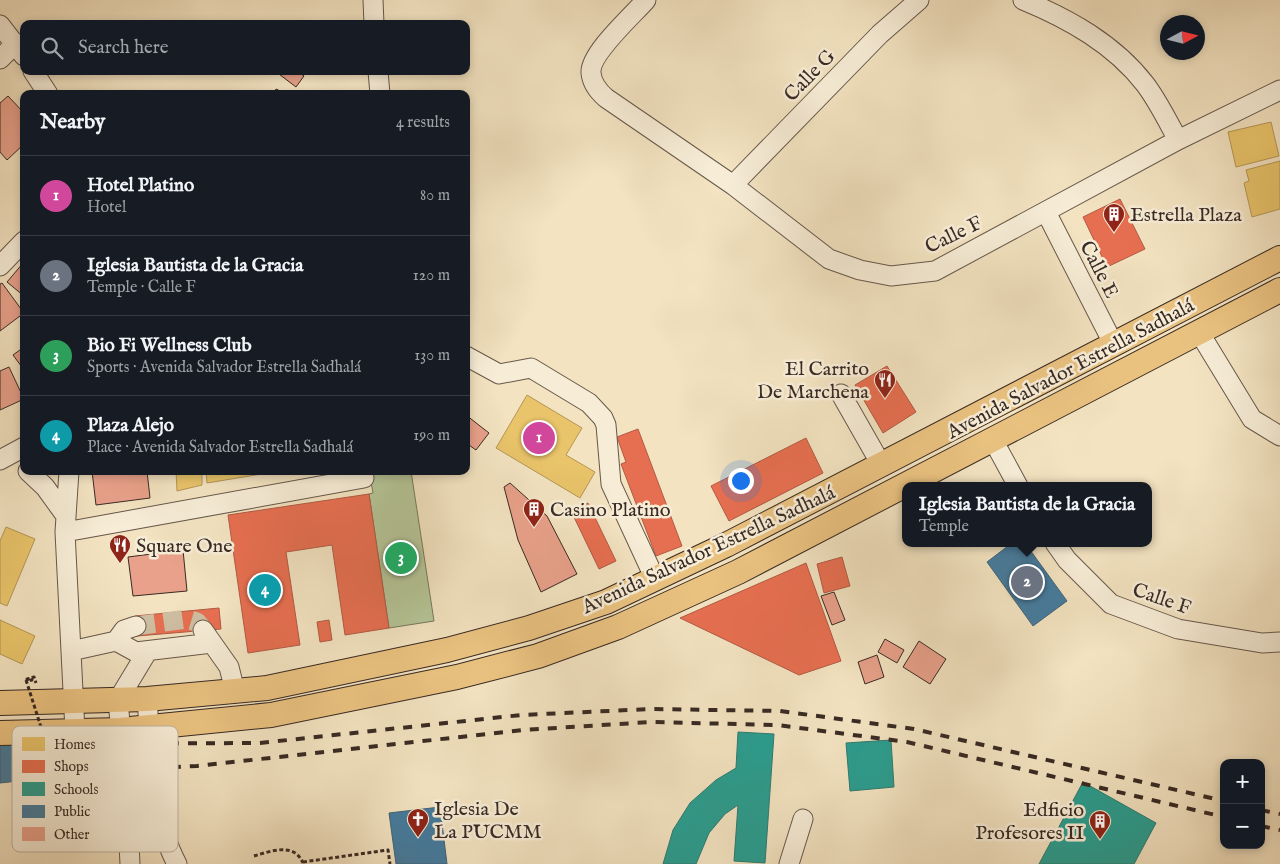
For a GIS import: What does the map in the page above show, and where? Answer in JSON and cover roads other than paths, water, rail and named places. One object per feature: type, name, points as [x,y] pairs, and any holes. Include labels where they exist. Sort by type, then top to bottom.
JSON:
[{"type":"main road","name":"Avenida Salvador Estrella Sadhalá","points":[[0,703],[147,699],[236,691],[316,679],[447,650],[520,630],[606,602],[726,545],[882,466],[1280,258]]},
{"type":"main road","name":"Avenida Salvador Estrella Sadhalá","points":[[912,482],[1280,290]]},
{"type":"main road","name":"Avenida Salvador Estrella Sadhalá","points":[[169,726],[230,720],[311,708],[457,677],[538,656],[618,627],[738,572],[902,487]]},
{"type":"street","points":[[373,0],[374,20]]},
{"type":"street","name":"Calle F","points":[[646,0],[594,58],[591,72],[597,90],[733,185],[829,259],[860,270],[891,276],[935,271],[1178,140],[1280,90]]},
{"type":"street","name":"Calle G","points":[[733,185],[880,34],[919,0]]},
{"type":"street","points":[[1023,0],[1047,10],[1092,35],[1122,58],[1146,85],[1178,140]]},
{"type":"street","points":[[0,25],[20,50],[0,58]]},
{"type":"street","points":[[36,75],[45,90]]},
{"type":"street","points":[[378,75],[380,90]]},
{"type":"street","name":"Calle E","points":[[1046,212],[1114,345]]},
{"type":"street","points":[[0,266],[20,245]]},
{"type":"street","points":[[1199,332],[1252,419],[1280,436]]},
{"type":"street","points":[[470,358],[499,374],[530,368],[589,403],[598,411],[606,425],[613,491],[655,579]]},
{"type":"street","points":[[841,394],[882,466]]},
{"type":"street","points":[[993,440],[1016,482]]},
{"type":"street","points":[[0,460],[20,449]]},
{"type":"street","points":[[0,460],[20,468]]},
{"type":"street","points":[[32,475],[45,487],[66,524]]},
{"type":"street","points":[[69,475],[66,524],[74,726]]},
{"type":"street","points":[[66,524],[364,478]]},
{"type":"street","name":"Calle F","points":[[1059,547],[1067,560],[1111,604],[1178,630],[1262,643],[1280,642]]},
{"type":"street","points":[[116,641],[124,630],[136,626]]},
{"type":"street","points":[[71,651],[116,641],[136,652],[148,652],[208,636],[229,667],[236,691]]},
{"type":"street","points":[[120,726],[118,700],[148,652]]},
{"type":"street","points":[[147,699],[149,726]]},
{"type":"street","points":[[789,864],[803,819]]},
{"type":"street","points":[[172,852],[177,864]]},
{"type":"tunnel","points":[[136,626],[187,619],[197,622],[203,630]]},
{"type":"railway","points":[[178,743],[260,743],[521,715],[650,709],[780,711],[914,729],[1220,800]]},
{"type":"railway","points":[[178,767],[523,730],[651,722],[777,725],[907,742],[1220,816]]},
{"type":"railway","points":[[1265,811],[1280,814]]},
{"type":"railway","points":[[1265,827],[1280,830]]},
{"type":"place","name":"Estrella Plaza","points":[[1114,233]]},
{"type":"place","name":"El Carrito De Marchena","points":[[885,399]]},
{"type":"place","name":"Hotel Platino","points":[[539,438]]},
{"type":"place","name":"Casino Platino","points":[[534,528]]},
{"type":"place","name":"Bio Fi Wellness Club","points":[[401,558]]},
{"type":"place","name":"Square One","points":[[120,564]]},
{"type":"place","name":"Iglesia Bautista de la Gracia","points":[[1027,582]]},
{"type":"place","name":"Plaza Alejo","points":[[265,590]]},
{"type":"place","name":"Iglesia De La PUCMM","points":[[418,838]]},
{"type":"place","name":"Edficio Profesores II","points":[[1100,840]]}]
